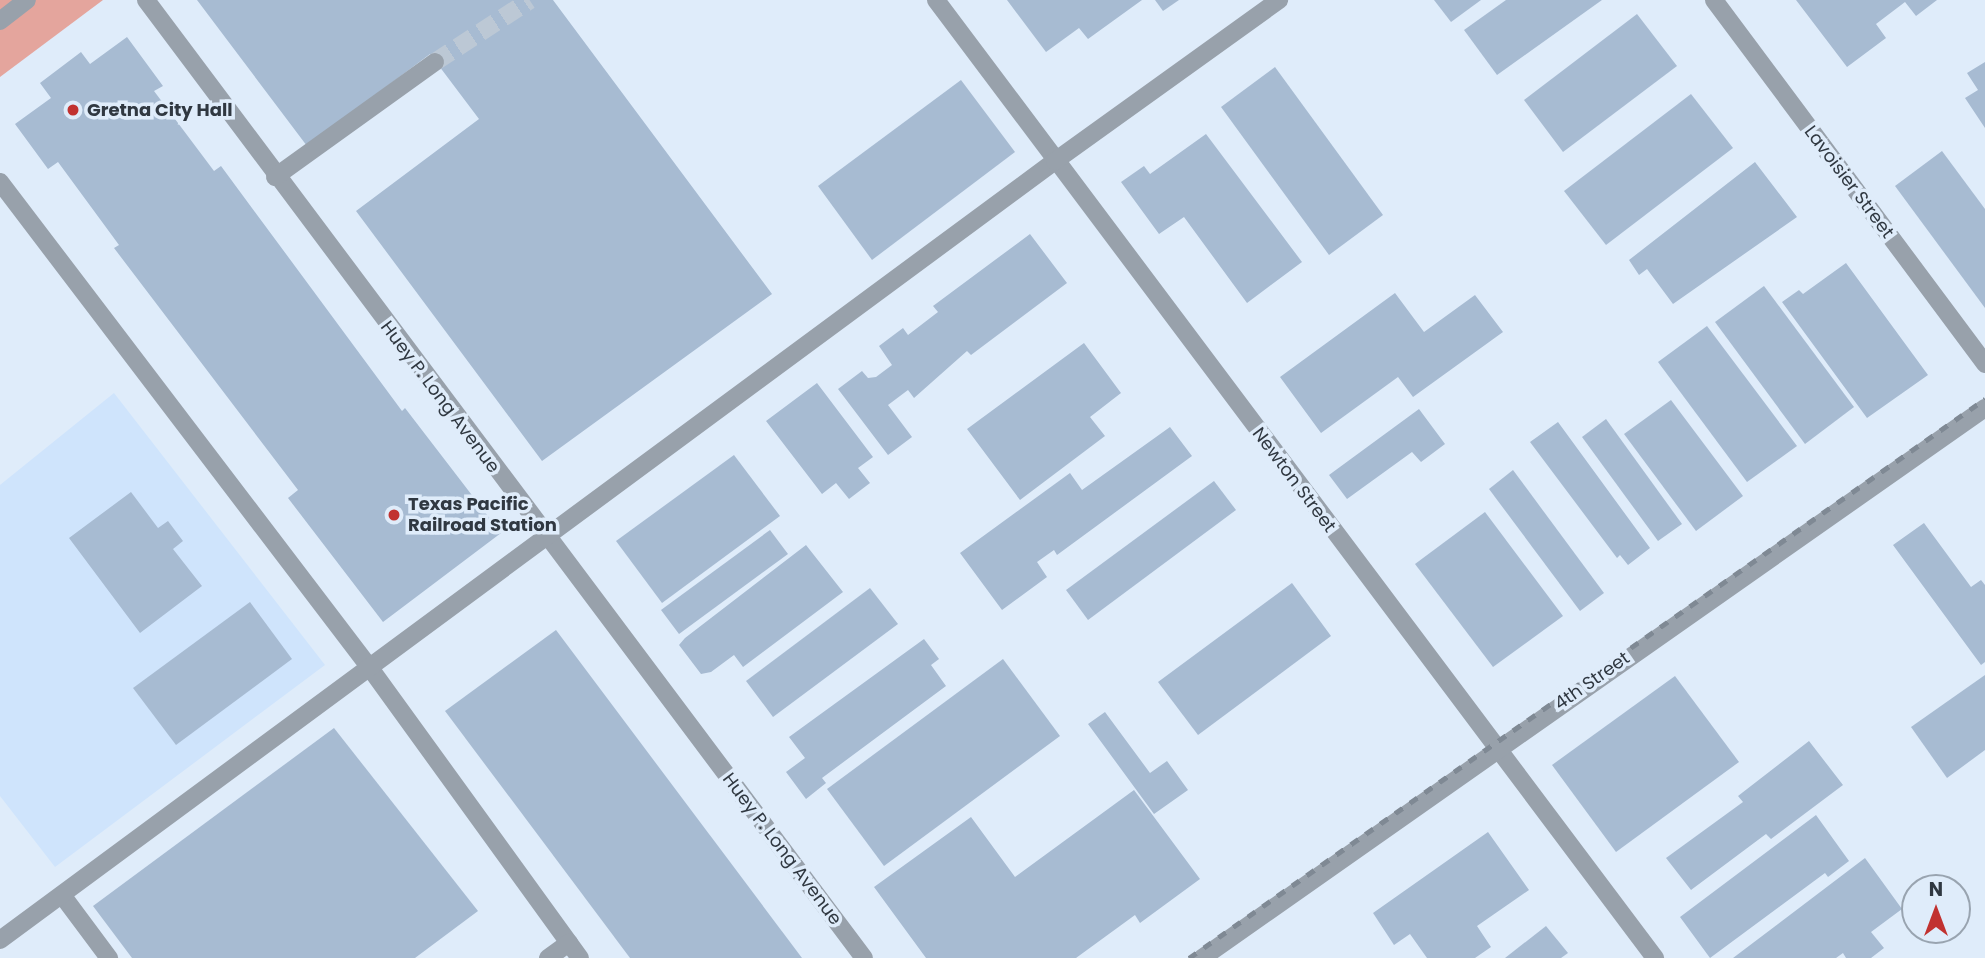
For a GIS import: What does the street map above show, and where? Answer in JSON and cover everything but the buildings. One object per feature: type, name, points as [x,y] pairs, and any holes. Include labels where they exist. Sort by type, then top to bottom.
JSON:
[{"type":"street","points":[[0,21],[27,0]]},
{"type":"street","name":"Huey P. Long Avenue","points":[[146,0],[275,177],[864,958]]},
{"type":"street","name":"Newton Street","points":[[936,0],[1495,749],[1655,958]]},
{"type":"street","points":[[0,940],[1055,161],[1279,0]]},
{"type":"street","name":"Lavoisier Street","points":[[1714,0],[1985,364]]},
{"type":"street","points":[[275,177],[435,62]]},
{"type":"street","points":[[0,182],[370,668],[580,958]]},
{"type":"street","name":"4th Street","points":[[1202,958],[1495,749],[1985,408]]},
{"type":"street","points":[[62,895],[109,958]]},
{"type":"street","points":[[548,958],[569,943]]},
{"type":"shaded area","points":[[0,0],[103,0],[0,77]]},
{"type":"shaded area","points":[[114,393],[325,665],[55,867],[0,796],[0,485]]},
{"type":"tunnel","points":[[435,62],[530,0]]},
{"type":"railway","points":[[1189,958],[1985,399]]},
{"type":"place","name":"Gretna City Hall","points":[[73,110]]},
{"type":"place","name":"Texas Pacific Railroad Station","points":[[394,515]]}]
